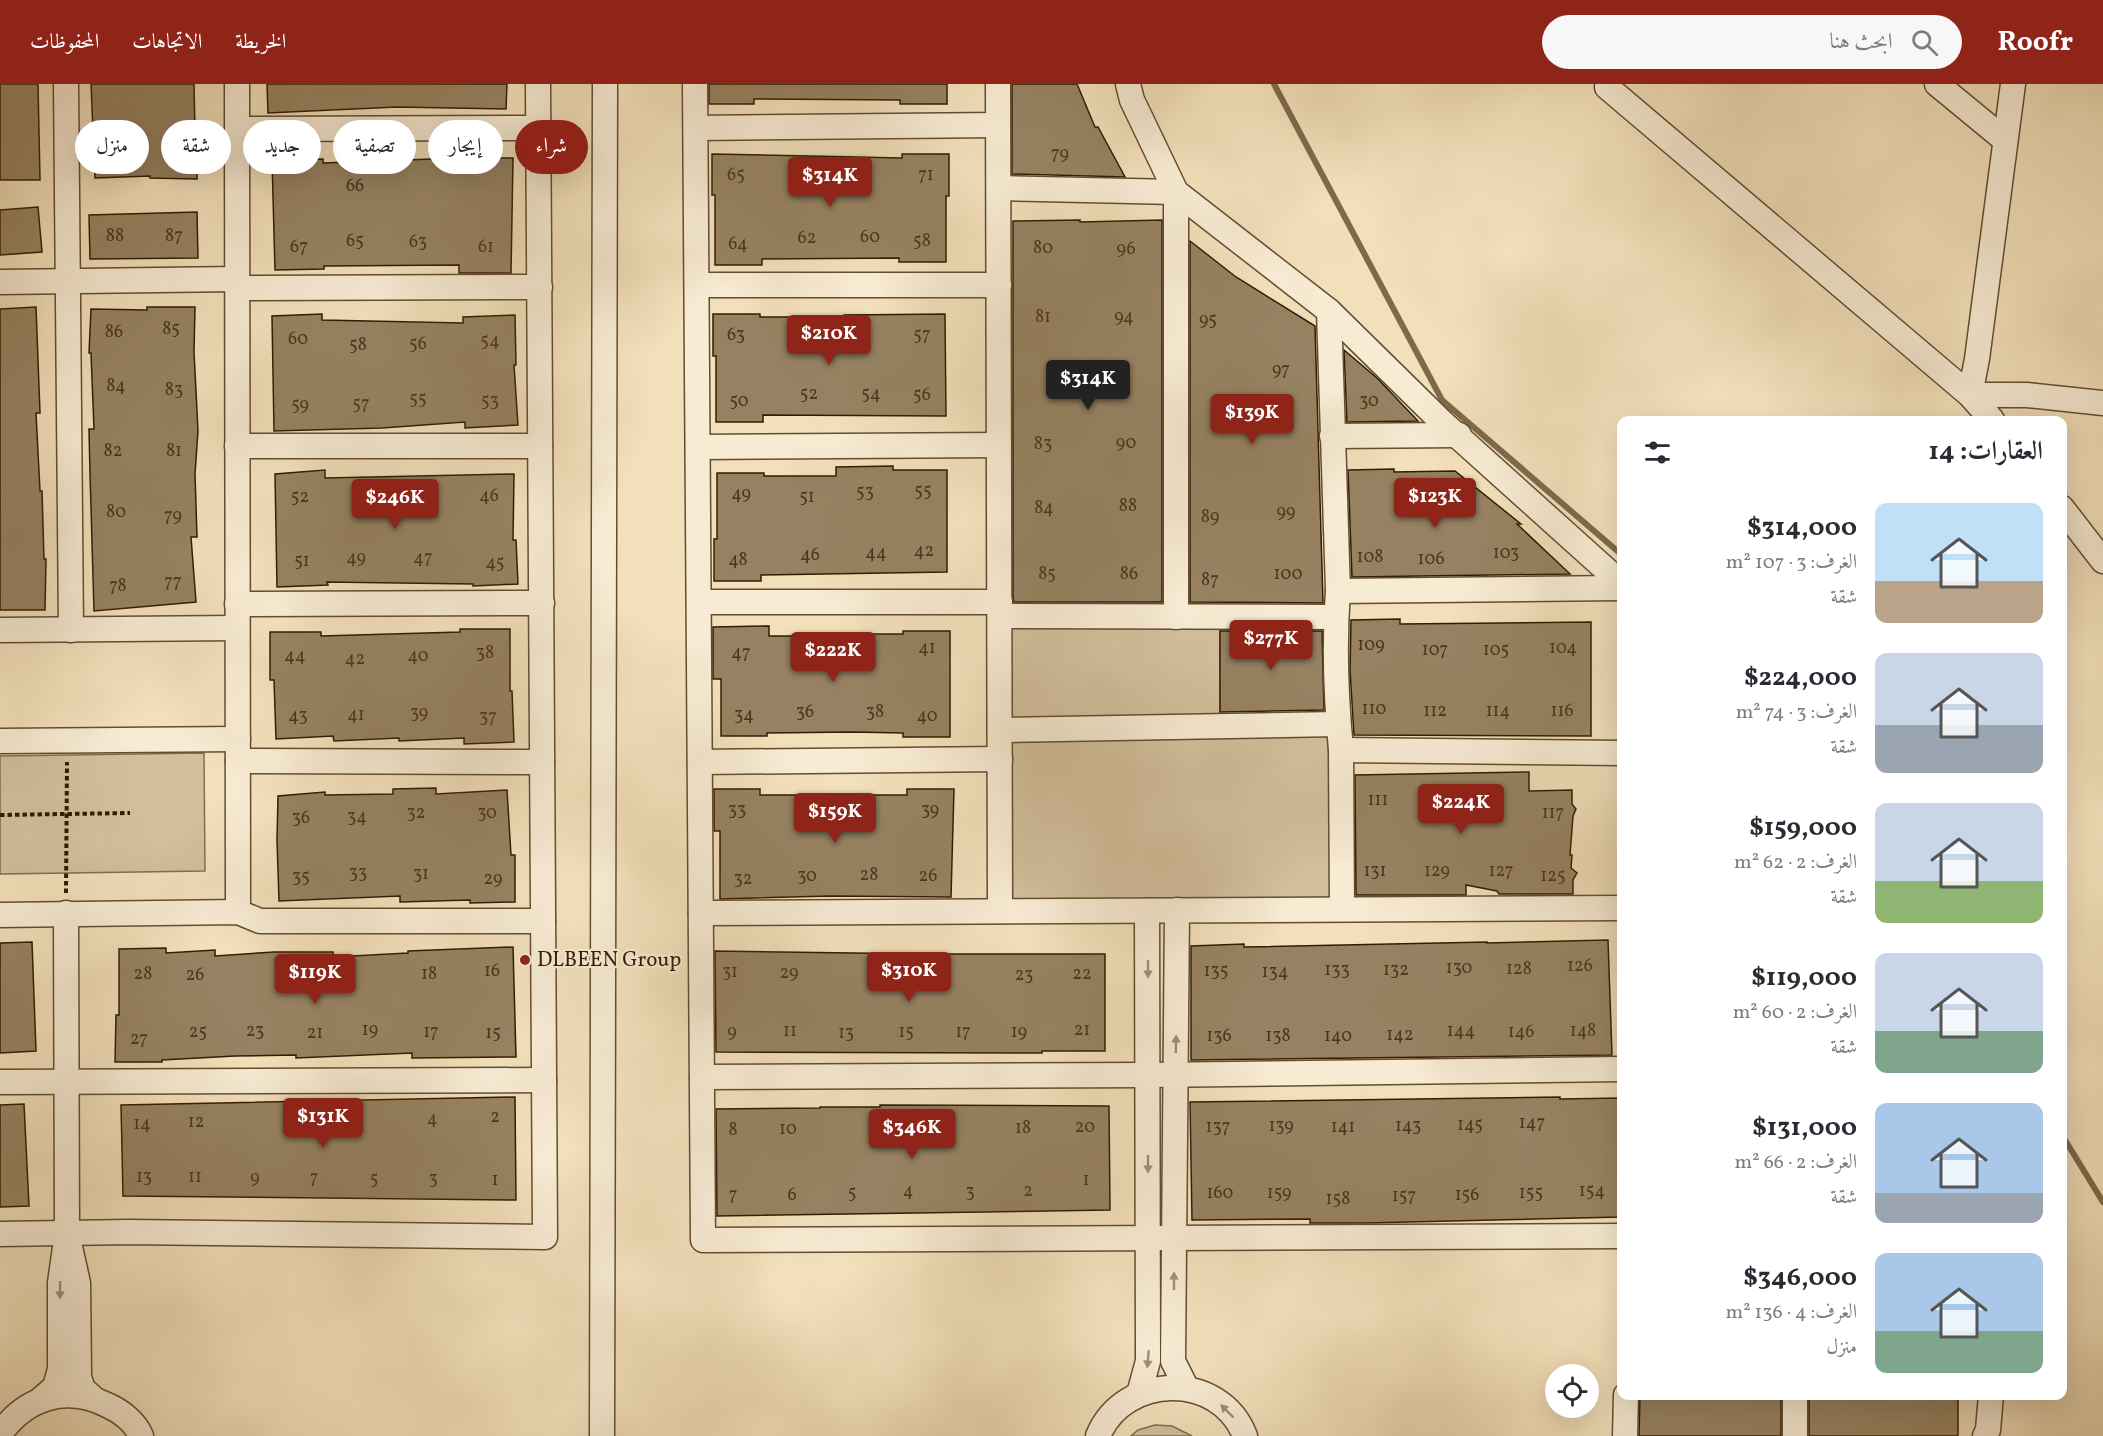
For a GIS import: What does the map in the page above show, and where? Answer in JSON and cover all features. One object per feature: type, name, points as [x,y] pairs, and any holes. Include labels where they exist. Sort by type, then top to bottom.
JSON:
[{"type":"street","points":[[66,84],[71,630]]},
{"type":"street","points":[[237,84],[238,912]]},
{"type":"street","points":[[538,84],[538,120]]},
{"type":"street","points":[[602,1436],[605,84]]},
{"type":"street","points":[[695,84],[703,1240],[1148,1240],[1617,1236]]},
{"type":"street","points":[[998,84],[1000,911]]},
{"type":"street","points":[[1128,84],[1132,100],[1176,192],[1176,617]]},
{"type":"street","points":[[1937,84],[2005,140]]},
{"type":"street","points":[[1970,395],[1977,358],[2013,84]]},
{"type":"street","points":[[1607,87],[1970,395],[1988,416]]},
{"type":"street","points":[[696,128],[999,125]]},
{"type":"street","points":[[237,129],[515,128]]},
{"type":"street","points":[[0,1234],[545,1237],[539,174]]},
{"type":"street","points":[[999,188],[1176,192],[1329,311],[1443,423],[1459,435],[1617,581]]},
{"type":"street","points":[[0,282],[540,287]]},
{"type":"street","points":[[697,285],[999,285]]},
{"type":"street","points":[[1329,311],[1338,591],[1336,617],[1338,724],[1341,750],[1342,909]]},
{"type":"street","points":[[1970,395],[2027,394],[2103,403]]},
{"type":"street","points":[[1332,436],[1459,435]]},
{"type":"street","points":[[698,447],[999,445]]},
{"type":"street","points":[[237,446],[540,446]]},
{"type":"street","points":[[2067,514],[2103,561]]},
{"type":"street","points":[[1338,591],[1617,586]]},
{"type":"street","points":[[699,602],[1000,609],[1176,617],[1336,617]]},
{"type":"street","points":[[237,604],[542,603]]},
{"type":"street","points":[[0,630],[237,628]]},
{"type":"street","points":[[1000,730],[1338,724]]},
{"type":"street","points":[[0,741],[67,741],[542,762]]},
{"type":"street","points":[[1341,750],[1617,753]]},
{"type":"street","points":[[700,762],[1000,759]]},
{"type":"street","points":[[701,913],[1617,908]]},
{"type":"street","points":[[1177,910],[1173,1361],[1187,1389]]},
{"type":"street","points":[[1139,1394],[1148,1361],[1148,911]]},
{"type":"street","points":[[0,915],[238,912],[260,921],[543,921]]},
{"type":"street","points":[[0,1434],[8,1422],[23,1409],[40,1400],[55,1387],[60,1369],[60,1283],[67,1233],[66,913]]},
{"type":"street","points":[[702,1077],[1148,1075],[1617,1069]]},
{"type":"street","points":[[0,1082],[544,1080]]},
{"type":"street","points":[[67,1233],[78,1283],[79,1377],[83,1389],[92,1397],[118,1409],[141,1436]]},
{"type":"street","points":[[1098,1436],[1113,1412],[1139,1394],[1157,1388],[1176,1387],[1202,1394],[1219,1403],[1232,1415],[1245,1436]]},
{"type":"street","points":[[40,1400],[66,1395],[92,1397]]},
{"type":"street","points":[[1625,1436],[1626,1400]]},
{"type":"street","points":[[1795,1400],[1795,1436]]},
{"type":"street","points":[[1985,1436],[1988,1430],[1991,1400]]},
{"type":"path","points":[[66,913],[67,741]]},
{"type":"path","points":[[0,815],[130,813]]},
{"type":"shaded area","points":[[1009,625],[1220,626],[1220,717],[1010,719]]},
{"type":"shaded area","points":[[1331,735],[1333,899],[1010,902],[1009,738]]},
{"type":"shaded area","points":[[204,753],[205,871],[0,874],[0,756]]},
{"type":"shaded area","points":[[1155,1425],[1172,1426],[1192,1436],[1131,1436],[1138,1430]]},
{"type":"building","points":[[0,84],[38,84],[40,180],[0,180]]},
{"type":"building","points":[[91,84],[194,84],[195,120],[161,120],[161,174],[197,174],[197,179],[150,178],[150,176],[95,178],[95,174],[149,174],[149,120],[93,120]]},
{"type":"building","points":[[267,84],[507,84],[506,109],[397,107],[268,113]]},
{"type":"building","points":[[709,84],[947,84],[947,104],[900,104],[900,100],[754,99],[754,104],[709,104]]},
{"type":"building","points":[[1012,84],[1077,84],[1095,127],[1098,127],[1125,177],[1012,174]]},
{"type":"building","points":[[712,154],[902,158],[902,154],[949,154],[949,196],[946,196],[946,262],[899,262],[899,258],[762,259],[762,265],[715,265],[715,195],[712,195]]},
{"type":"building","points":[[503,158],[513,158],[511,273],[459,273],[459,265],[324,266],[324,269],[275,270],[272,174],[321,174],[321,159],[323,159],[323,163],[333,163],[333,174],[416,174],[416,160],[428,159],[428,174],[503,174]]},
{"type":"building","points":[[38,207],[42,252],[0,255],[0,210]]},
{"type":"building","points":[[197,212],[198,258],[90,259],[89,215]]},
{"type":"building","points":[[1080,220],[1080,222],[1162,220],[1162,602],[1014,602],[1013,599],[1013,221]]},
{"type":"building","points":[[1190,241],[1236,277],[1315,326],[1323,603],[1190,602]]},
{"type":"building","points":[[36,307],[40,413],[36,413],[44,559],[46,559],[45,610],[0,610],[0,309]]},
{"type":"building","points":[[147,307],[195,307],[194,352],[198,431],[195,474],[197,537],[191,537],[196,602],[94,611],[89,429],[94,429],[91,353],[89,353],[91,309],[147,310]]},
{"type":"building","points":[[322,314],[322,320],[463,323],[463,317],[515,315],[516,365],[514,365],[518,425],[465,428],[465,422],[382,428],[274,431],[272,316]]},
{"type":"building","points":[[713,314],[760,314],[760,317],[844,317],[844,315],[945,314],[946,416],[763,415],[763,422],[716,422],[716,356],[713,356]]},
{"type":"building","points":[[1344,350],[1377,378],[1418,421],[1347,422]]},
{"type":"building","points":[[893,466],[893,470],[947,470],[947,572],[761,575],[761,581],[714,581],[714,539],[717,539],[717,473],[764,473],[764,476],[836,476],[836,467]]},
{"type":"building","points":[[1394,469],[1394,472],[1455,471],[1521,524],[1517,524],[1570,574],[1352,577],[1348,470]]},
{"type":"building","points":[[325,470],[325,478],[514,474],[513,540],[516,540],[518,584],[473,586],[473,584],[327,582],[328,585],[277,587],[275,474]]},
{"type":"building","points":[[1400,619],[1400,624],[1591,622],[1591,736],[1354,735],[1350,670],[1351,620]]},
{"type":"building","points":[[769,626],[769,636],[849,636],[849,634],[903,634],[903,631],[950,631],[950,737],[903,737],[903,733],[851,732],[721,736],[721,679],[713,679],[713,627]]},
{"type":"building","points":[[460,629],[510,629],[510,691],[512,691],[514,742],[464,744],[464,738],[334,741],[333,736],[276,739],[274,680],[270,680],[270,632],[321,632],[321,636],[460,632]]},
{"type":"building","points":[[1220,631],[1322,631],[1324,710],[1220,712]]},
{"type":"building","points":[[1529,772],[1529,791],[1572,790],[1572,804],[1576,809],[1573,816],[1570,855],[1572,855],[1571,868],[1577,873],[1573,880],[1573,894],[1499,894],[1497,891],[1466,885],[1466,895],[1356,895],[1355,775]]},
{"type":"building","points":[[436,788],[436,794],[507,790],[511,855],[515,855],[515,902],[470,903],[470,900],[400,902],[400,896],[279,901],[278,796],[325,792],[325,795],[393,794],[393,789]]},
{"type":"building","points":[[714,789],[760,789],[760,795],[907,795],[907,789],[954,789],[951,897],[830,896],[720,899],[720,831],[714,831]]},
{"type":"building","points":[[1608,940],[1612,1055],[1191,1060],[1191,946]]},
{"type":"building","points":[[32,942],[36,1051],[0,1053],[0,943]]},
{"type":"building","points":[[513,947],[516,1057],[412,1058],[412,1053],[296,1058],[296,1055],[235,1056],[162,1060],[162,1062],[115,1062],[116,1015],[119,1015],[119,949],[166,948],[166,953],[215,950],[215,956],[274,952],[333,952],[333,957],[408,953],[408,951]]},
{"type":"building","points":[[715,951],[1105,954],[1105,1051],[1042,1051],[1042,1053],[716,1052]]},
{"type":"building","points":[[515,1097],[516,1200],[123,1196],[121,1105]]},
{"type":"building","points":[[1617,1098],[1617,1217],[1367,1223],[1310,1223],[1310,1219],[1192,1220],[1190,1102]]},
{"type":"building","points":[[24,1104],[29,1206],[0,1207],[0,1105]]},
{"type":"building","points":[[880,1105],[1109,1106],[1110,1210],[717,1216],[716,1109],[880,1107]]},
{"type":"building","points":[[1640,1400],[1781,1400],[1781,1436],[1639,1436]]},
{"type":"building","points":[[1809,1400],[1958,1400],[1958,1436],[1809,1436]]},
{"type":"waterway","points":[[1274,84],[1442,400],[1617,551]]},
{"type":"waterway","points":[[2067,1143],[2103,1202]]},
{"type":"place","name":"DLBEEN Group","points":[[525,960]]}]
